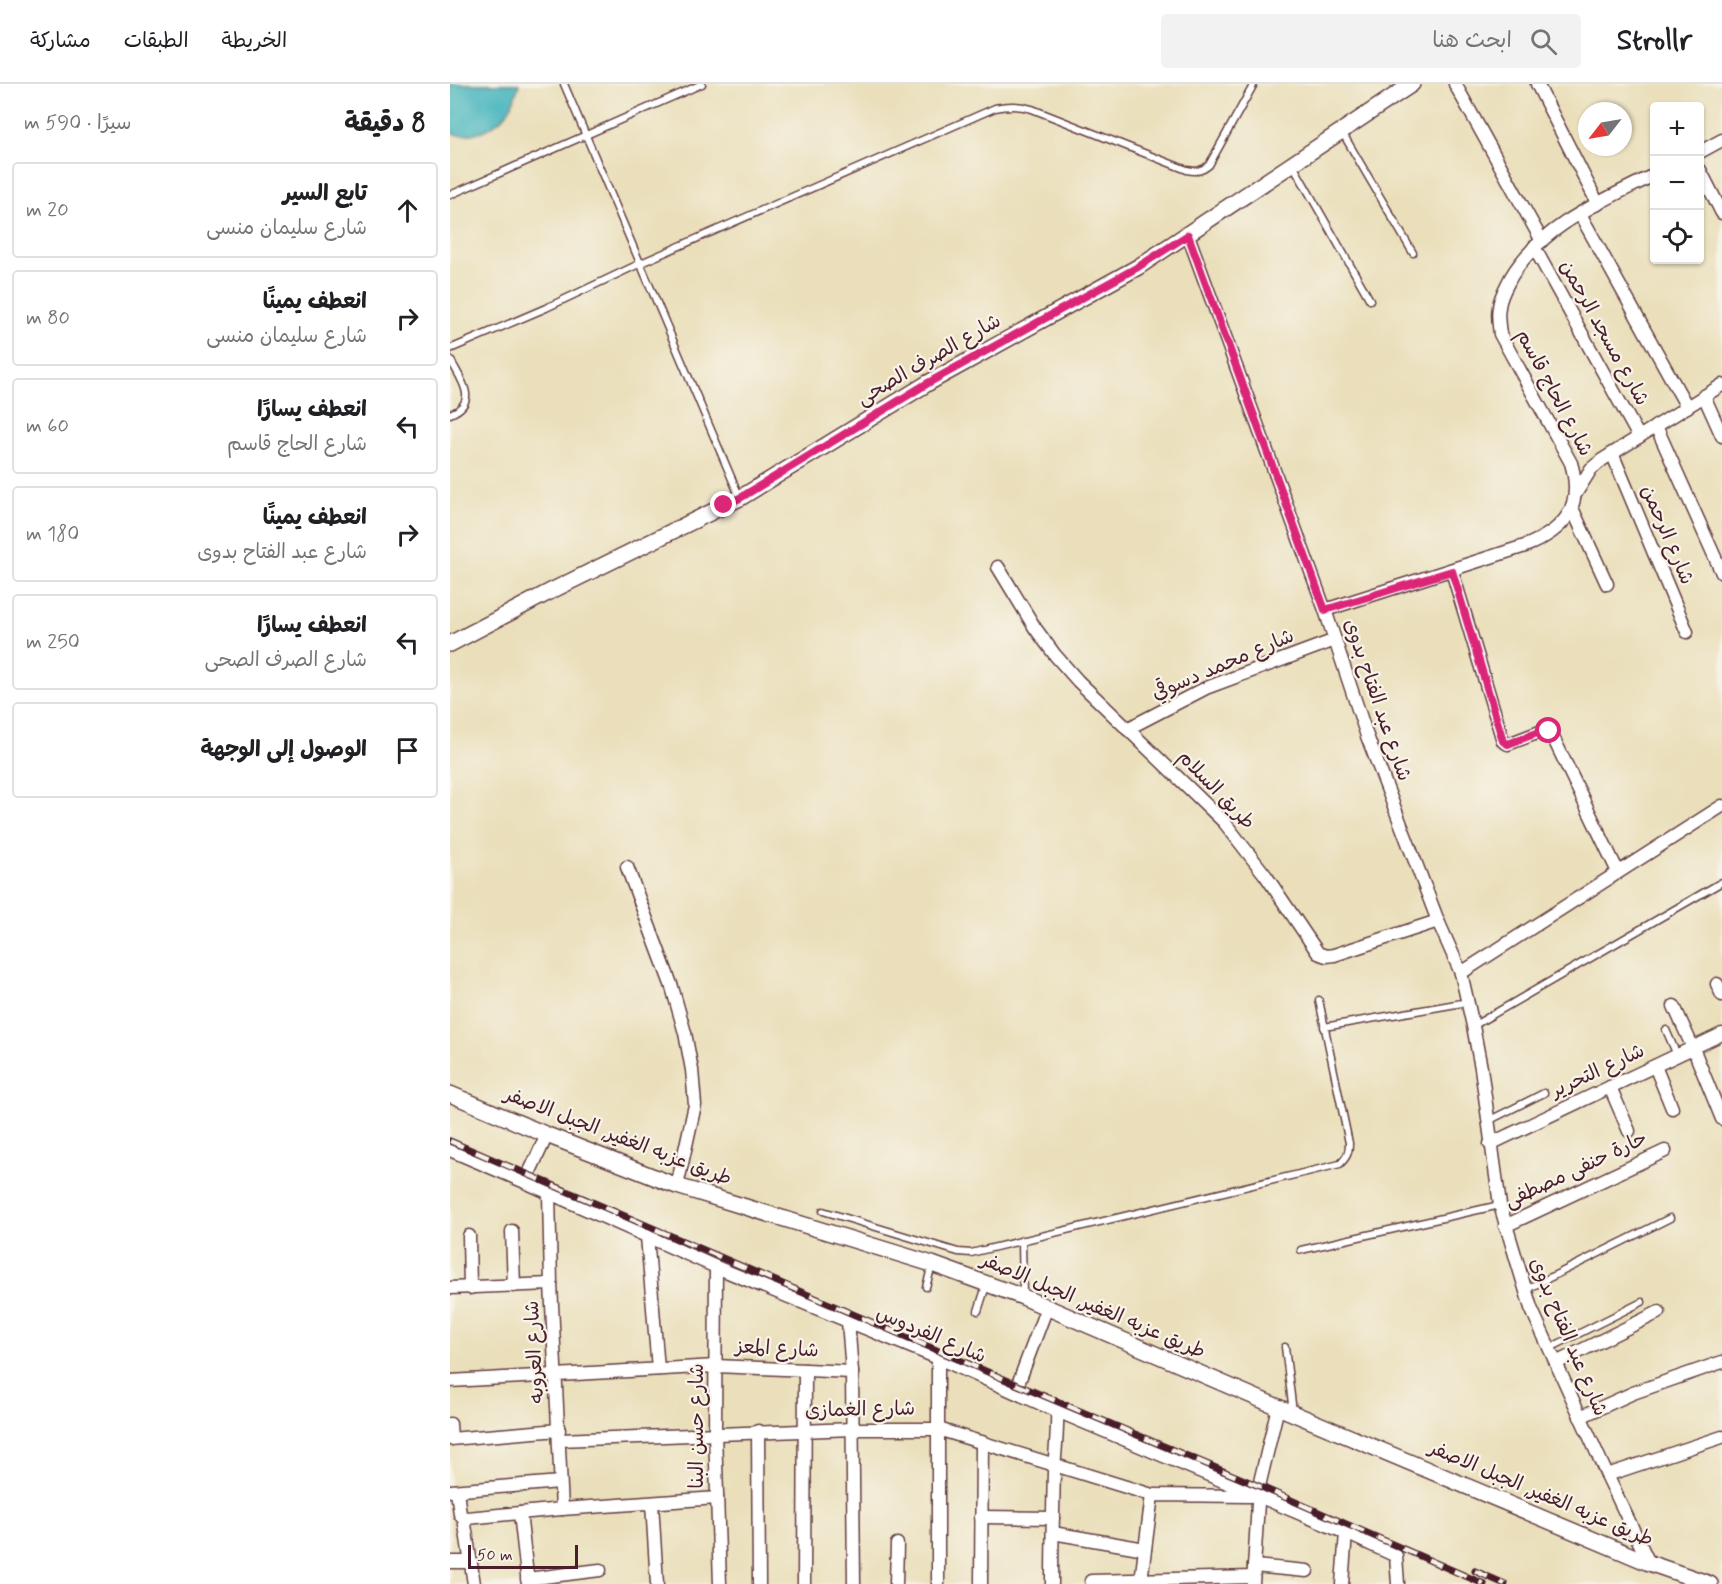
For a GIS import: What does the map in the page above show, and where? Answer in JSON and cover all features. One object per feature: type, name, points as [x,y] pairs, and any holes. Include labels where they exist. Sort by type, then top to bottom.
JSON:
[{"type":"street","name":"شارع الصرف الصحى","points":[[450,644],[553,590],[740,498],[928,383],[1130,272],[1412,84]]},
{"type":"street","name":"شارع مسجد الرحمن","points":[[1455,84],[1639,437]]},
{"type":"street","points":[[1537,84],[1598,204]]},
{"type":"street","points":[[1704,150],[1722,140]]},
{"type":"street","name":"شارع الحاج قاسم","points":[[1325,610],[1452,571],[1543,539],[1565,520],[1572,508],[1575,478],[1570,463],[1500,334],[1499,305],[1503,291],[1517,267],[1538,244],[1580,214],[1650,177]]},
{"type":"street","points":[[1704,178],[1722,213]]},
{"type":"street","points":[[1580,214],[1687,407]]},
{"type":"street","name":"شارع عبد الفتاح بدوى","points":[[1188,235],[1325,610],[1367,736],[1438,921],[1461,973],[1473,1026],[1500,1205],[1524,1290],[1580,1417],[1649,1563]]},
{"type":"street","points":[[1575,494],[1591,469],[1612,453],[1722,385]]},
{"type":"street","points":[[1704,396],[1722,436]]},
{"type":"street","points":[[1656,426],[1722,573]]},
{"type":"street","name":"شارع الرحمن","points":[[1612,453],[1687,632]]},
{"type":"street","points":[[1572,508],[1607,584]]},
{"type":"street","name":"طريق السلام","points":[[998,567],[1035,628],[1055,655],[1078,681],[1224,822],[1266,876],[1318,953],[1326,956],[1334,955],[1438,921]]},
{"type":"street","points":[[1452,571],[1503,741],[1508,744],[1545,730],[1551,733],[1618,872]]},
{"type":"street","name":"شارع محمد دسوقي","points":[[1127,729],[1206,688],[1335,640]]},
{"type":"street","points":[[1461,973],[1722,806]]},
{"type":"street","points":[[627,867],[672,987],[692,1070],[695,1105],[677,1186]]},
{"type":"street","points":[[1674,1006],[1722,1119]]},
{"type":"street","name":"شارع التحرير","points":[[1490,1144],[1722,1034]]},
{"type":"street","points":[[1655,1066],[1672,1108]]},
{"type":"street","points":[[1610,1087],[1629,1131]]},
{"type":"street","name":"طريق عزبه الغفير, الجبل الاصفر","points":[[450,1094],[677,1186],[932,1264],[1023,1297],[1649,1563],[1710,1584]]},
{"type":"street","points":[[525,1182],[547,1135]]},
{"type":"street","name":"شارع الفردوس","points":[[450,1150],[717,1267],[938,1358],[1346,1533],[1396,1556],[1398,1584]]},
{"type":"street","name":"حارة حنفى مصطفى","points":[[1505,1226],[1665,1151]]},
{"type":"street","name":"شارع العروبه","points":[[549,1193],[562,1509]]},
{"type":"street","points":[[512,1231],[514,1286]]},
{"type":"street","points":[[469,1236],[470,1288]]},
{"type":"street","points":[[646,1236],[658,1369]]},
{"type":"street","name":"شارع حسن البنا","points":[[717,1267],[715,1433],[720,1584]]},
{"type":"street","points":[[450,1288],[552,1284]]},
{"type":"street","points":[[1015,1392],[1047,1307]]},
{"type":"street","points":[[1556,1363],[1659,1312]]},
{"type":"street","points":[[848,1321],[852,1372],[854,1584]]},
{"type":"street","points":[[938,1358],[938,1584]]},
{"type":"street","points":[[1580,1417],[1633,1393],[1722,1362]]},
{"type":"street","name":"شارع المعز","points":[[450,1380],[716,1366],[852,1372]]},
{"type":"street","points":[[804,1584],[805,1370]]},
{"type":"street","points":[[1253,1575],[1258,1496],[1278,1407]]},
{"type":"street","points":[[1052,1584],[1057,1411]]},
{"type":"street","points":[[450,1424],[451,1439]]},
{"type":"street","name":"شارع الغمازى","points":[[451,1439],[938,1429],[1152,1495],[1258,1496]]},
{"type":"street","points":[[758,1431],[759,1584]]},
{"type":"street","points":[[1607,1475],[1722,1437]]},
{"type":"street","points":[[981,1584],[982,1442]]},
{"type":"street","points":[[474,1584],[464,1518],[460,1514],[454,1491],[560,1482]]},
{"type":"street","points":[[1139,1582],[1152,1495]]},
{"type":"street","points":[[464,1518],[717,1498]]},
{"type":"street","points":[[652,1503],[657,1584]]},
{"type":"street","points":[[520,1513],[528,1581],[600,1570]]},
{"type":"street","points":[[981,1517],[1053,1518]]},
{"type":"street","points":[[1053,1533],[1145,1550]]},
{"type":"street","points":[[1342,1584],[1346,1533]]},
{"type":"street","points":[[896,1584],[897,1544]]},
{"type":"street","points":[[450,1562],[471,1562]]},
{"type":"street","points":[[1091,1581],[1139,1582],[1307,1571]]},
{"type":"lane","points":[[564,84],[740,498]]},
{"type":"lane","points":[[450,195],[702,84]]},
{"type":"lane","points":[[450,349],[546,309],[641,263],[995,108],[1007,105],[1020,105],[1032,109],[1188,170],[1202,170],[1209,165],[1254,84]]},
{"type":"lane","points":[[1342,131],[1413,253]]},
{"type":"lane","points":[[1293,164],[1370,300]]},
{"type":"lane","points":[[450,359],[465,387],[467,396],[460,410],[450,414]]},
{"type":"lane","points":[[1473,1026],[1722,882]]},
{"type":"lane","points":[[823,1211],[965,1253],[978,1252],[1340,1164],[1349,1151],[1349,1143],[1318,1000]]},
{"type":"lane","points":[[1324,1028],[1468,1002]]},
{"type":"lane","points":[[1666,1030],[1677,1055]]},
{"type":"lane","points":[[1488,1122],[1544,1093]]},
{"type":"lane","points":[[1301,1250],[1500,1205]]},
{"type":"lane","points":[[1524,1290],[1670,1218]]},
{"type":"lane","points":[[1022,1240],[1023,1297]]},
{"type":"lane","points":[[927,1287],[932,1264]]},
{"type":"lane","points":[[978,1311],[986,1283]]},
{"type":"lane","points":[[1549,1348],[1642,1302]]},
{"type":"lane","points":[[1285,1347],[1293,1413]]},
{"type":"water","points":[[450,84],[519,84],[511,107],[501,120],[480,132],[457,135],[450,133]]},
{"type":"railway","points":[[450,1141],[1484,1584]]},
{"type":"railway","points":[[1475,1571],[1505,1584]]},
{"type":"route","points":[[724,505],[740,498],[928,383],[1138,267],[1188,235],[1325,610],[1452,571],[1503,741],[1508,744],[1545,730],[1549,731]]}]
